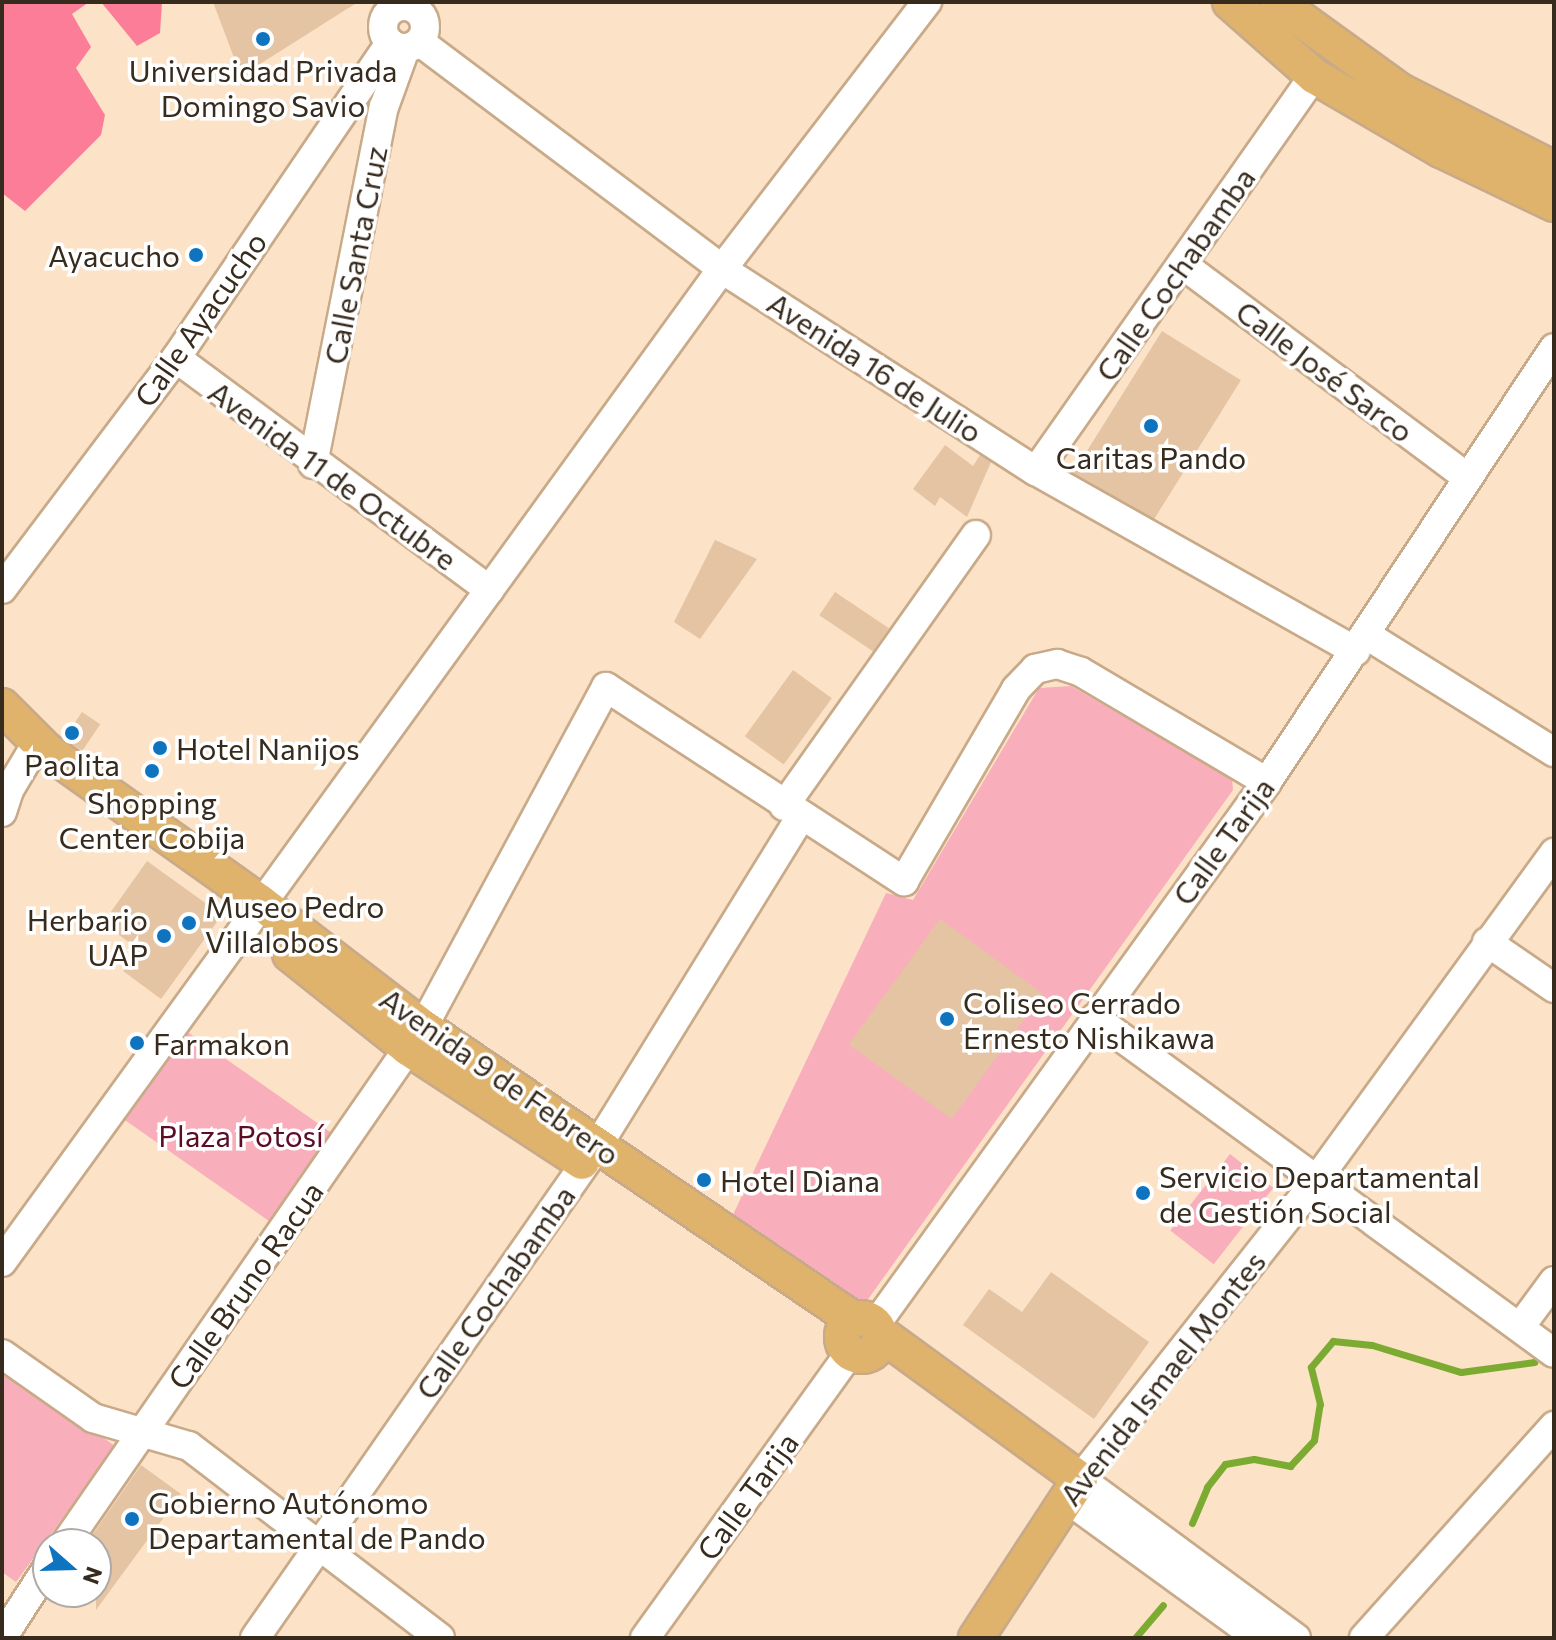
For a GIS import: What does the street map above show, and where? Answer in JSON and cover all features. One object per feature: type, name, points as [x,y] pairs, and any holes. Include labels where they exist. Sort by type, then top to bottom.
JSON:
[{"type":"main road","points":[[1230,2],[1314,76],[1441,150],[1554,204]]},
{"type":"main road","points":[[1277,2],[1400,91],[1554,169]]},
{"type":"main road","name":"Avenida 9 de Febrero","points":[[2,706],[22,747],[254,911],[416,1038],[862,1337],[1073,1489]]},
{"type":"main road","name":"Avenida Ismael Montes","points":[[976,1638],[1073,1489]]},
{"type":"street","points":[[3,1258],[722,269],[927,2]]},
{"type":"street","points":[[404,6],[426,30],[405,45],[383,26],[404,6]]},
{"type":"street","name":"Avenida 16 de Julio","points":[[405,45],[722,269],[1036,471],[1361,643],[1554,752]]},
{"type":"street","name":"Calle Ayacucho","points":[[2,589],[405,45]]},
{"type":"street","name":"Calle Santa Cruz","points":[[313,464],[384,107],[405,45]]},
{"type":"street","name":"Calle Cochabamba","points":[[1036,471],[1314,76]]},
{"type":"street","name":"Calle José Sarco","points":[[1182,264],[1467,477]]},
{"type":"street","name":"Calle Tarija","points":[[645,1638],[1267,782],[1467,477],[1546,378],[1554,348]]},
{"type":"street","name":"Avenida 11 de Octubre","points":[[176,358],[313,464],[490,590]]},
{"type":"street","name":"Calle Cochabamba","points":[[255,1638],[591,1154],[792,812],[976,535]]},
{"type":"street","points":[[792,812],[904,881],[1016,689],[1035,669],[1057,664],[1081,672],[1267,782]]},
{"type":"street","name":"Calle Bruno Racua","points":[[76,1528],[416,1038],[606,687],[792,812]]},
{"type":"street","points":[[2,812],[22,747]]},
{"type":"street","name":"Avenida Ismael Montes","points":[[1073,1489],[1315,1182],[1554,853]]},
{"type":"street","points":[[1487,942],[1554,988]]},
{"type":"street","points":[[1095,1018],[1315,1182],[1554,1353]]},
{"type":"street","points":[[1520,1327],[1554,1281]]},
{"type":"street","points":[[2,1354],[93,1418],[144,1430],[189,1446],[321,1544],[424,1633]]},
{"type":"street","points":[[1364,1638],[1554,1426]]},
{"type":"street","name":"Avenida 9 de Febrero","points":[[1073,1489],[1258,1638]]},
{"type":"street","name":"Avenida 9 de Febrero","points":[[1073,1489],[1296,1638]]},
{"type":"street","points":[[2,1638],[32,1592]]},
{"type":"green space","points":[[1071,686],[1232,779],[1233,790],[866,1302],[841,1299],[730,1221],[886,893],[913,900],[1039,688]]},
{"type":"green space","name":"Plaza Potosí","points":[[186,1031],[336,1136],[274,1224],[124,1119]]},
{"type":"green space","points":[[1230,1154],[1273,1188],[1214,1264],[1170,1230]]},
{"type":"green space","points":[[2,1367],[115,1446],[55,1528],[32,1528],[32,1560],[16,1582],[2,1572]]},
{"type":"shaded area","points":[[2,2],[89,2],[72,14],[91,47],[76,68],[105,115],[101,135],[25,211],[2,193]]},
{"type":"shaded area","points":[[101,2],[162,2],[160,33],[137,46]]},
{"type":"building","name":"Universidad Privada Domingo Savio","points":[[213,2],[358,2],[241,76]]},
{"type":"building","name":"Caritas Pando","points":[[1162,331],[1241,380],[1152,523],[1073,473]]},
{"type":"building","points":[[945,445],[973,466],[980,455],[991,462],[967,517],[940,497],[935,506],[913,489]]},
{"type":"building","points":[[715,540],[757,559],[700,639],[674,622]]},
{"type":"building","points":[[835,592],[889,628],[873,652],[819,615]]},
{"type":"building","points":[[793,670],[832,698],[784,765],[745,736]]},
{"type":"building","points":[[82,712],[100,724],[82,751],[64,739]]},
{"type":"building","name":"Herbario UAP","points":[[147,861],[222,915],[161,999],[123,971],[138,949],[103,923]]},
{"type":"building","name":"Coliseo Cerrado Ernesto Nishikawa","points":[[940,919],[1043,994],[952,1119],[849,1044]]},
{"type":"building","points":[[1051,1272],[1149,1342],[1094,1419],[963,1325],[989,1289],[1022,1312]]},
{"type":"building","name":"Gobierno Autónomo Departamental de Pando","points":[[141,1465],[181,1494],[112,1588],[112,1528],[97,1528]]},
{"type":"waterway","points":[[1192,1523],[1207,1487],[1225,1464],[1254,1459],[1290,1466],[1314,1440],[1320,1404],[1311,1367],[1333,1341],[1372,1345],[1461,1372],[1534,1362]]},
{"type":"waterway","points":[[1135,1638],[1163,1605]]},
{"type":"place","name":"Universidad Privada Domingo Savio","points":[[263,39]]},
{"type":"place","name":"Ayacucho","points":[[196,255]]},
{"type":"place","name":"Caritas Pando","points":[[1151,426]]},
{"type":"place","name":"Paolita","points":[[72,733]]},
{"type":"place","name":"Hotel Nanijos","points":[[160,748]]},
{"type":"place","name":"Shopping Center Cobija","points":[[152,771]]},
{"type":"place","name":"Museo Pedro Villalobos","points":[[189,923]]},
{"type":"place","name":"Herbario UAP","points":[[164,936]]},
{"type":"place","name":"Coliseo Cerrado Ernesto Nishikawa","points":[[947,1019]]},
{"type":"place","name":"Farmakon","points":[[137,1043]]},
{"type":"place","name":"Hotel Diana","points":[[704,1180]]},
{"type":"place","name":"Servicio Departamental de Gestión Social","points":[[1143,1193]]},
{"type":"place","name":"Gobierno Autónomo Departamental de Pando","points":[[132,1519]]}]
